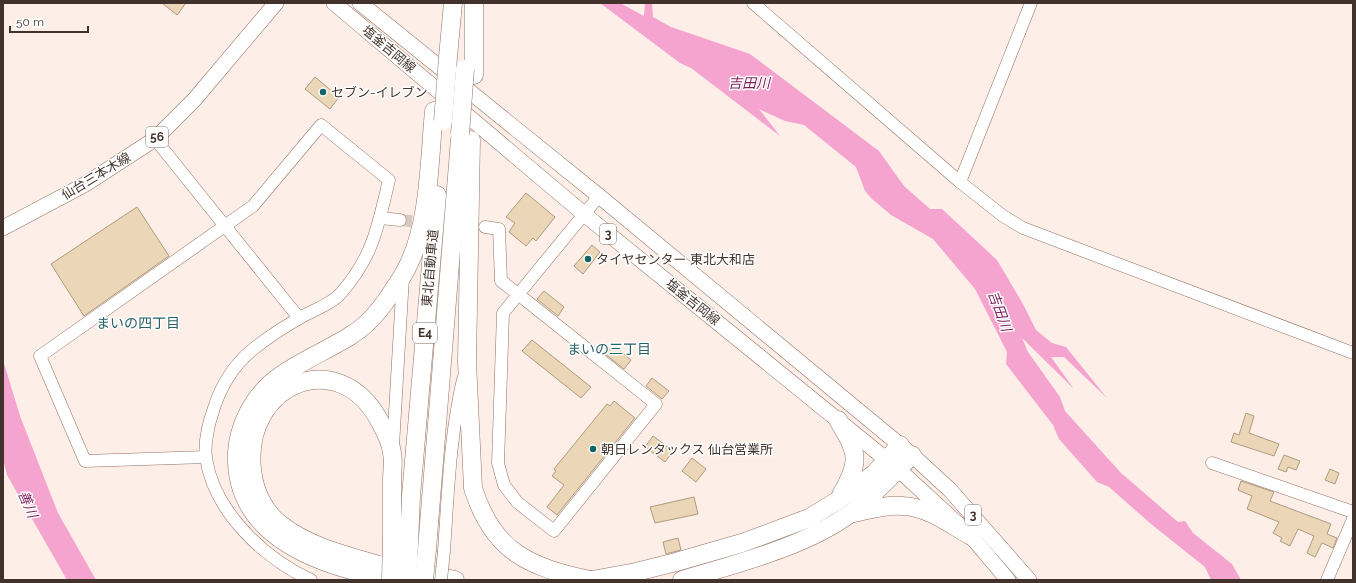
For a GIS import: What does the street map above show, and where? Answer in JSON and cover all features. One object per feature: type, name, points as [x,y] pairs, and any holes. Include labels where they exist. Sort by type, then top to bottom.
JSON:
[{"type":"highway","points":[[443,3],[443,53]]},
{"type":"highway","name":"東北自動車道","points":[[406,580],[443,53],[453,3]]},
{"type":"highway","name":"東北自動車道","points":[[424,580],[436,550],[466,137],[471,3]]},
{"type":"highway","points":[[469,72],[474,3]]},
{"type":"highway","points":[[438,116],[420,227],[415,247],[403,274],[371,318],[354,334],[271,383],[253,402],[244,422],[238,442],[237,465],[241,486],[250,507],[261,523],[277,538],[297,550],[332,566],[392,580],[392,541],[392,453],[384,429],[374,410],[359,394],[343,384],[325,380],[310,380],[293,386],[276,396],[264,410],[255,427],[251,445],[253,484],[264,506],[278,523],[304,540],[338,553],[382,566],[455,580]]},
{"type":"highway","points":[[466,137],[467,362],[473,488],[479,508],[489,527],[503,543],[518,555],[538,566],[562,574],[591,580],[636,572],[742,543],[809,518],[843,508],[902,505],[930,512],[971,536]]},
{"type":"highway","points":[[838,420],[851,441],[856,462],[843,508]]},
{"type":"highway","points":[[682,580],[804,540],[843,508],[874,474],[892,464],[906,450]]},
{"type":"main road","name":"仙台三本木線","points":[[3,228],[84,185],[155,139],[199,95],[276,3]]},
{"type":"main road","name":"塩釜吉岡線","points":[[334,3],[584,214],[892,464],[971,536],[1008,580]]},
{"type":"main road","name":"塩釜吉岡線","points":[[360,3],[599,196],[906,450],[950,490],[1029,580]]},
{"type":"street","points":[[753,3],[960,182],[1002,216],[1023,228],[1353,353]]},
{"type":"street","points":[[960,182],[1032,3]]},
{"type":"street","points":[[206,457],[85,461],[40,356],[253,206],[321,125],[389,180],[371,250],[358,272],[340,295],[299,318],[252,350],[231,372],[217,397],[210,421],[206,457],[210,475],[225,506],[248,537],[292,576],[311,580]]},
{"type":"street","points":[[155,139],[299,318]]},
{"type":"street","points":[[485,227],[499,229],[501,282],[518,294],[656,404],[554,531],[517,502],[504,485],[498,463],[503,312],[518,294],[584,214],[599,196]]},
{"type":"street","points":[[380,218],[400,220]]},
{"type":"street","points":[[392,453],[403,274]]},
{"type":"street","points":[[441,580],[436,550],[448,487],[456,407],[467,362]]},
{"type":"street","points":[[1212,463],[1353,512]]},
{"type":"street","points":[[1327,580],[1353,519]]},
{"type":"water","name":"吉田川","points":[[600,3],[620,3],[644,16],[645,3],[652,3],[653,17],[671,27],[750,54],[879,151],[904,186],[930,209],[942,209],[997,260],[1023,304],[1036,330],[1052,343],[1066,347],[1107,398],[1064,357],[1051,357],[1074,389],[1022,338],[1028,352],[1060,397],[1065,411],[1121,473],[1178,522],[1185,521],[1193,533],[1232,564],[1241,580],[1211,580],[1205,567],[1151,524],[1109,487],[1097,482],[1059,439],[1053,425],[1006,364],[1007,352],[975,289],[933,239],[891,215],[872,199],[865,191],[856,167],[804,125],[785,121],[759,109],[780,136],[691,68],[680,63]]},
{"type":"water","name":"善川","points":[[3,360],[20,416],[58,513],[96,580],[67,580],[7,475],[3,459]]},
{"type":"building","points":[[162,3],[186,3],[177,15]]},
{"type":"building","points":[[315,77],[339,97],[330,109],[305,89]]},
{"type":"building","points":[[526,193],[555,217],[536,241],[533,238],[526,246],[509,232],[515,223],[506,217]]},
{"type":"building","points":[[137,207],[169,256],[84,316],[51,264]]},
{"type":"building","points":[[592,245],[600,252],[583,274],[574,266]]},
{"type":"building","points":[[544,291],[564,307],[558,316],[537,299]]},
{"type":"building","points":[[532,340],[591,387],[581,398],[522,351]]},
{"type":"building","points":[[613,345],[631,360],[624,369],[605,354]]},
{"type":"building","points":[[652,378],[669,391],[662,399],[646,386]]},
{"type":"building","points":[[614,401],[635,418],[557,515],[547,507],[564,485],[552,476],[556,471],[554,469],[607,404],[610,406]]},
{"type":"building","points":[[1246,413],[1254,416],[1249,433],[1279,444],[1274,456],[1231,442],[1234,433],[1239,435]]},
{"type":"building","points":[[653,436],[673,451],[665,462],[645,447]]},
{"type":"building","points":[[1284,455],[1300,461],[1296,470],[1288,467],[1286,472],[1278,469]]},
{"type":"building","points":[[692,458],[706,469],[696,482],[682,471]]},
{"type":"building","points":[[1330,469],[1339,473],[1335,484],[1325,480]]},
{"type":"building","points":[[1241,481],[1274,492],[1270,501],[1331,524],[1327,534],[1337,538],[1333,548],[1322,543],[1315,557],[1307,553],[1314,536],[1298,529],[1290,546],[1280,541],[1282,538],[1273,533],[1279,522],[1247,509],[1252,496],[1238,490]]},
{"type":"building","points":[[694,497],[698,514],[655,523],[650,507]]},
{"type":"building","points":[[678,538],[681,550],[666,554],[663,542]]},
{"type":"tunnel","points":[[400,220],[429,223]]},
{"type":"place","name":"セブン-イレブン","points":[[323,92]]},
{"type":"place","name":"タイヤセンター 東北大和店","points":[[588,259]]},
{"type":"place","name":"朝日レンタックス 仙台営業所","points":[[593,449]]},
{"type":"district","name":"まいの四丁目","points":[[138,323]]},
{"type":"district","name":"まいの三丁目","points":[[609,349]]}]
